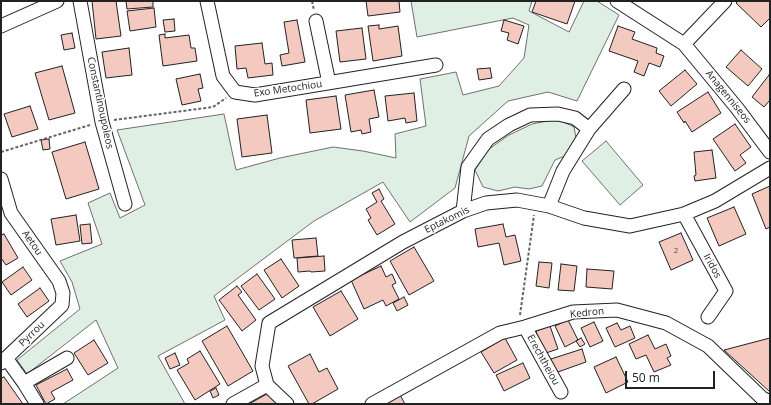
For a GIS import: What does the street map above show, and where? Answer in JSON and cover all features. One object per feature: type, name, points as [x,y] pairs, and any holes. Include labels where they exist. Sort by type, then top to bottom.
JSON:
[{"type":"street","points":[[1,26],[57,1]]},
{"type":"street","name":"Constantinoupoleos","points":[[80,1],[102,122],[125,204]]},
{"type":"street","points":[[207,1],[224,76],[235,92]]},
{"type":"street","name":"Anagenniseos","points":[[616,1],[684,44],[737,108],[770,152]]},
{"type":"street","points":[[684,44],[725,1]]},
{"type":"street","points":[[316,21],[329,83]]},
{"type":"street","name":"Exo Metochiou","points":[[235,92],[255,95],[436,65]]},
{"type":"street","points":[[549,206],[563,171],[589,129],[624,89]]},
{"type":"street","points":[[463,211],[468,167],[488,139],[509,125],[530,115],[558,114],[575,118],[589,129]]},
{"type":"street","name":"Eptakomis","points":[[267,385],[262,366],[269,324],[403,242],[463,211],[486,203],[517,200],[549,206],[584,218],[630,226],[684,214],[715,200],[770,168]]},
{"type":"street","name":"Aetou","points":[[1,179],[11,213],[59,281],[63,293],[62,304]]},
{"type":"street","name":"Iridos","points":[[684,214],[726,291],[708,317]]},
{"type":"street","name":"Pyrrou","points":[[3,361],[62,304]]},
{"type":"street","name":"Kedron","points":[[372,404],[500,333],[574,312],[617,310],[666,323],[708,346],[762,398],[770,402]]},
{"type":"street","name":"Erechtheiou","points":[[522,328],[561,392]]},
{"type":"street","points":[[24,383],[68,358]]},
{"type":"street","points":[[3,361],[24,383],[37,404]]},
{"type":"street","points":[[233,404],[267,385],[287,404]]},
{"type":"path","points":[[1,152],[102,122],[213,108],[235,92]]},
{"type":"path","points":[[522,328],[536,203]]},
{"type":"green space","points":[[411,1],[532,1],[529,11],[569,32],[584,1],[597,1],[619,15],[577,101],[548,92],[508,101],[469,136],[455,188],[410,222],[383,182],[314,221],[214,296],[225,320],[158,356],[185,404],[63,404],[118,368],[96,320],[27,374],[17,360],[80,309],[72,282],[60,261],[102,244],[88,203],[110,193],[120,218],[145,205],[117,130],[224,114],[236,170],[280,158],[333,147],[363,151],[396,158],[395,134],[426,126],[420,79],[456,72],[463,95],[499,86],[524,58],[529,25],[513,18],[417,37]]},
{"type":"green space","points":[[557,119],[574,127],[576,138],[567,155],[555,160],[542,186],[529,189],[515,187],[498,191],[483,187],[475,170],[489,149],[509,135],[532,124]]},
{"type":"green space","points":[[606,141],[643,185],[620,205],[582,161]]},
{"type":"building","points":[[92,1],[116,1],[121,36],[96,39]]},
{"type":"building","points":[[126,1],[153,1],[153,7],[127,9]]},
{"type":"building","points":[[366,1],[399,1],[400,12],[368,16]]},
{"type":"building","points":[[536,1],[575,1],[567,24],[532,12]]},
{"type":"building","points":[[738,1],[770,1],[770,18],[761,27],[736,3]]},
{"type":"building","points":[[154,8],[156,27],[130,31],[127,11]]},
{"type":"building","points":[[174,19],[175,31],[165,32],[163,20]]},
{"type":"building","points":[[297,20],[305,62],[282,66],[280,55],[289,53],[284,22]]},
{"type":"building","points":[[504,20],[524,26],[518,44],[507,40],[509,33],[501,31]]},
{"type":"building","points":[[379,25],[379,29],[398,26],[402,56],[373,61],[368,26]]},
{"type":"building","points":[[618,26],[635,32],[632,39],[657,48],[656,53],[664,56],[660,67],[649,63],[644,76],[634,72],[638,61],[609,51]]},
{"type":"building","points":[[362,28],[366,59],[340,62],[336,31]]},
{"type":"building","points":[[72,33],[75,48],[64,50],[61,35]]},
{"type":"building","points":[[165,34],[165,38],[189,35],[191,48],[195,48],[197,61],[163,66],[159,35]]},
{"type":"building","points":[[262,43],[265,64],[272,63],[273,75],[248,78],[246,68],[237,69],[235,46]]},
{"type":"building","points":[[129,48],[132,75],[106,78],[102,52]]},
{"type":"building","points":[[741,50],[762,69],[748,86],[726,67]]},
{"type":"building","points":[[62,66],[75,113],[49,120],[35,73]]},
{"type":"building","points":[[490,68],[492,78],[479,80],[477,69]]},
{"type":"building","points":[[685,70],[697,84],[671,106],[659,91]]},
{"type":"building","points":[[200,74],[203,88],[198,89],[201,101],[182,105],[176,79]]},
{"type":"building","points":[[769,75],[770,100],[764,107],[752,97]]},
{"type":"building","points":[[374,90],[379,117],[369,119],[371,132],[362,134],[361,130],[351,132],[345,95]]},
{"type":"building","points":[[708,92],[721,113],[692,132],[677,112]]},
{"type":"building","points":[[414,93],[417,121],[406,123],[405,118],[388,121],[385,96]]},
{"type":"building","points":[[336,96],[341,129],[310,133],[306,100]]},
{"type":"building","points":[[30,106],[38,129],[12,137],[4,114]]},
{"type":"building","points":[[267,115],[272,153],[242,157],[237,119]]},
{"type":"building","points":[[735,124],[751,147],[740,155],[746,163],[735,171],[713,139]]},
{"type":"building","points":[[49,139],[50,149],[43,150],[41,140]]},
{"type":"building","points":[[85,142],[99,189],[66,199],[52,152]]},
{"type":"building","points":[[712,150],[716,178],[695,181],[694,176],[696,175],[694,152]]},
{"type":"building","points":[[770,186],[770,227],[766,229],[752,194]]},
{"type":"building","points":[[379,189],[384,199],[381,201],[395,224],[377,235],[368,220],[371,218],[366,209],[377,202],[372,193]]},
{"type":"building","points":[[734,207],[746,234],[719,246],[707,218]]},
{"type":"building","points":[[76,215],[80,241],[56,245],[51,219]]},
{"type":"building","points":[[90,224],[92,243],[82,244],[80,225]]},
{"type":"building","points":[[503,224],[506,237],[515,235],[521,261],[504,265],[499,243],[478,247],[475,229]]},
{"type":"building","points":[[681,233],[693,260],[671,270],[659,242]]},
{"type":"building","points":[[4,234],[18,258],[6,265],[1,258],[1,235]]},
{"type":"building","points":[[316,238],[318,256],[294,258],[292,240]]},
{"type":"building","points":[[414,247],[434,281],[409,295],[390,261]]},
{"type":"building","points":[[324,256],[325,271],[298,272],[297,258]]},
{"type":"building","points":[[281,259],[299,286],[282,298],[264,270]]},
{"type":"building","points":[[539,262],[552,263],[549,288],[536,286]]},
{"type":"building","points":[[561,264],[577,266],[574,291],[558,290]]},
{"type":"building","points":[[381,266],[386,277],[392,274],[396,283],[392,285],[399,299],[386,306],[383,300],[364,309],[351,280]]},
{"type":"building","points":[[23,267],[32,280],[11,295],[2,282]]},
{"type":"building","points":[[587,269],[614,271],[612,289],[586,287]]},
{"type":"building","points":[[257,274],[275,299],[259,310],[241,286]]},
{"type":"building","points":[[237,286],[242,292],[238,295],[256,320],[242,331],[219,300]]},
{"type":"building","points":[[40,288],[49,301],[27,317],[18,304]]},
{"type":"building","points":[[341,291],[358,319],[330,336],[313,307]]},
{"type":"building","points":[[404,297],[408,305],[397,311],[393,303]]},
{"type":"building","points":[[568,320],[578,340],[565,347],[555,326]]},
{"type":"building","points":[[594,322],[603,341],[590,347],[581,328]]},
{"type":"building","points":[[617,323],[621,330],[630,326],[635,338],[615,347],[606,328]]},
{"type":"building","points":[[227,326],[253,371],[228,386],[202,341]]},
{"type":"building","points":[[550,326],[558,349],[543,354],[536,331]]},
{"type":"building","points":[[648,335],[655,349],[666,344],[671,356],[667,358],[671,365],[654,372],[646,355],[636,359],[629,344]]},
{"type":"building","points":[[505,338],[517,360],[494,373],[481,352]]},
{"type":"building","points":[[581,338],[585,344],[580,347],[576,341]]},
{"type":"building","points":[[770,338],[770,392],[724,350]]},
{"type":"building","points":[[94,340],[108,363],[88,375],[74,353]]},
{"type":"building","points":[[582,349],[586,362],[555,373],[551,359]]},
{"type":"building","points":[[200,351],[220,384],[195,400],[177,370],[189,363],[187,359]]},
{"type":"building","points":[[175,353],[180,365],[170,369],[165,358]]},
{"type":"building","points":[[310,354],[319,372],[327,368],[338,389],[312,404],[309,404],[288,366]]},
{"type":"building","points":[[616,357],[628,382],[606,393],[594,367]]},
{"type":"building","points":[[523,363],[530,378],[504,391],[496,375]]},
{"type":"building","points":[[67,369],[73,380],[51,392],[55,399],[46,404],[36,385]]},
{"type":"building","points":[[4,377],[23,404],[1,404],[1,378]]},
{"type":"building","points":[[216,388],[219,395],[213,398],[210,391]]},
{"type":"building","points":[[274,390],[282,404],[249,404]]},
{"type":"building","points":[[399,393],[405,404],[385,404],[384,402]]}]
